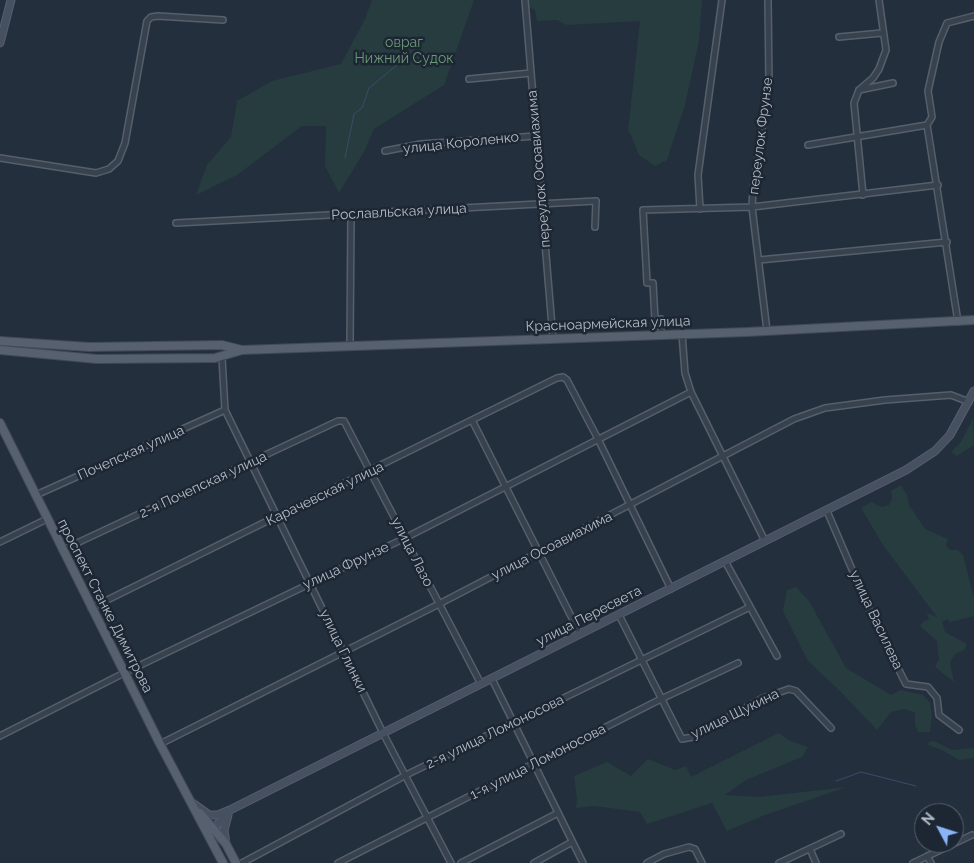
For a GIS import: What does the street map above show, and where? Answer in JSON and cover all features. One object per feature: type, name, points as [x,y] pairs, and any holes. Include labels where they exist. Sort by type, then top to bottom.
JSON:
[{"type":"main road","points":[[0,43],[11,0]]},
{"type":"main road","name":"Красноармейская улица","points":[[242,350],[767,331],[974,320]]},
{"type":"main road","points":[[0,341],[89,347],[222,345],[242,350]]},
{"type":"main road","points":[[0,350],[97,359],[222,358],[242,350]]},
{"type":"main road","name":"улица Пересвета","points":[[188,800],[209,815],[218,815],[230,810],[906,470],[936,451],[950,435],[974,391]]},
{"type":"main road","name":"проспект Станке Димитрова","points":[[0,423],[188,800],[223,863]]},
{"type":"main road","name":"проспект Станке Димитрова","points":[[188,800],[226,844],[236,863]]},
{"type":"main road","points":[[215,848],[213,840],[215,830],[230,810]]},
{"type":"main road","points":[[226,844],[224,825],[230,810]]},
{"type":"street","name":"переулок Осоавиахима","points":[[525,0],[553,339]]},
{"type":"street","points":[[700,209],[698,175],[722,0]]},
{"type":"street","name":"переулок Фрунзе","points":[[767,331],[752,207],[769,83],[768,0]]},
{"type":"street","points":[[863,195],[854,103],[859,90],[879,69],[886,50],[882,33],[879,0]]},
{"type":"street","points":[[0,158],[96,173],[109,169],[118,161],[125,143],[142,37],[148,19],[154,16],[166,16],[223,20]]},
{"type":"street","points":[[958,322],[947,242],[927,125],[932,117],[928,91],[939,42],[947,23],[974,16]]},
{"type":"street","points":[[839,37],[882,33]]},
{"type":"street","points":[[469,79],[530,73]]},
{"type":"street","points":[[859,90],[893,83]]},
{"type":"street","points":[[808,145],[927,125]]},
{"type":"street","name":"улица Короленко","points":[[385,152],[421,144],[536,136]]},
{"type":"street","points":[[661,335],[661,319],[655,320],[653,284],[647,283],[644,210],[752,207],[938,185]]},
{"type":"street","name":"Рославльская улица","points":[[176,223],[596,201],[596,227]]},
{"type":"street","points":[[350,346],[351,214]]},
{"type":"street","points":[[759,260],[947,242]]},
{"type":"street","points":[[682,334],[685,373],[690,392],[765,541]]},
{"type":"street","points":[[222,358],[225,410]]},
{"type":"street","name":"Карачевская улица","points":[[92,608],[557,378],[567,380],[598,439]]},
{"type":"street","name":"улица Фрунзе","points":[[0,736],[124,673],[405,538],[690,392]]},
{"type":"street","name":"улица Осоавиахима","points":[[160,744],[439,604],[794,419],[825,408],[885,400],[958,397],[969,402]]},
{"type":"street","name":"улица Глинки","points":[[225,410],[383,733],[451,863]]},
{"type":"street","name":"Почепская улица","points":[[36,495],[225,410]]},
{"type":"street","name":"2-я Почепская улица","points":[[62,550],[250,464],[338,421],[344,420]]},
{"type":"street","name":"улица Лазо","points":[[344,420],[480,684]]},
{"type":"street","points":[[472,420],[580,634]]},
{"type":"street","points":[[598,439],[670,589]]},
{"type":"street","name":"улица Василева","points":[[827,511],[875,623],[906,684],[928,687],[937,698],[939,715],[959,730]]},
{"type":"street","points":[[0,542],[47,519]]},
{"type":"street","points":[[725,561],[777,656]]},
{"type":"street","name":"2-я улица Ломоносова","points":[[242,863],[406,776],[750,607]]},
{"type":"street","points":[[619,615],[661,699]]},
{"type":"street","name":"1-я улица Ломоносова","points":[[338,863],[661,699],[738,663]]},
{"type":"street","points":[[492,679],[583,863]]},
{"type":"street","name":"улица Щукина","points":[[661,699],[682,739],[694,737],[763,698],[789,689],[796,691],[831,728]]},
{"type":"street","points":[[461,863],[558,813]]},
{"type":"street","points":[[778,863],[841,834]]},
{"type":"street","points":[[913,863],[972,835]]},
{"type":"street","points":[[534,863],[572,842]]},
{"type":"street","points":[[647,863],[664,854],[689,847],[695,849],[702,863]]},
{"type":"street","points":[[810,849],[816,863]]},
{"type":"street","points":[[927,856],[931,863]]},
{"type":"green space","name":"овраг Нижний Судок","points":[[372,0],[474,0],[444,85],[374,129],[365,150],[339,193],[325,166],[326,126],[302,126],[237,175],[196,195],[207,165],[231,137],[237,101],[272,81],[341,64],[365,19]]},
{"type":"green space","points":[[528,0],[702,0],[699,41],[685,105],[667,160],[655,166],[639,155],[628,131],[640,21],[567,25],[557,20],[537,21],[535,10],[527,6]]},
{"type":"green space","points":[[973,418],[974,445],[957,456],[951,452],[961,442]]},
{"type":"green space","points":[[901,485],[907,495],[909,505],[925,529],[948,539],[946,545],[950,550],[958,550],[963,555],[974,598],[974,616],[950,622],[947,619],[942,622],[945,632],[967,644],[964,650],[955,654],[950,663],[954,682],[935,667],[939,659],[937,641],[920,626],[924,621],[929,620],[927,613],[937,617],[883,545],[861,508],[871,502],[882,507],[889,505],[892,499],[891,491]]},
{"type":"green space","points":[[796,587],[809,601],[846,668],[891,695],[901,690],[923,695],[930,703],[932,714],[930,732],[918,732],[915,725],[915,713],[904,709],[891,712],[877,730],[808,661],[783,611],[787,590]]},
{"type":"green space","points":[[779,733],[790,741],[808,747],[802,757],[746,780],[725,795],[758,797],[847,787],[765,815],[727,831],[712,803],[647,824],[640,812],[594,806],[576,808],[577,799],[574,776],[607,762],[631,776],[648,759],[675,770],[686,766],[691,777]]},
{"type":"green space","points":[[934,741],[952,750],[974,748],[974,758],[959,760],[942,750],[928,745],[929,742]]},
{"type":"waterway","points":[[345,158],[354,114],[362,108],[369,88],[397,65],[404,40]]},
{"type":"waterway","points":[[836,781],[861,772],[916,786]]}]
